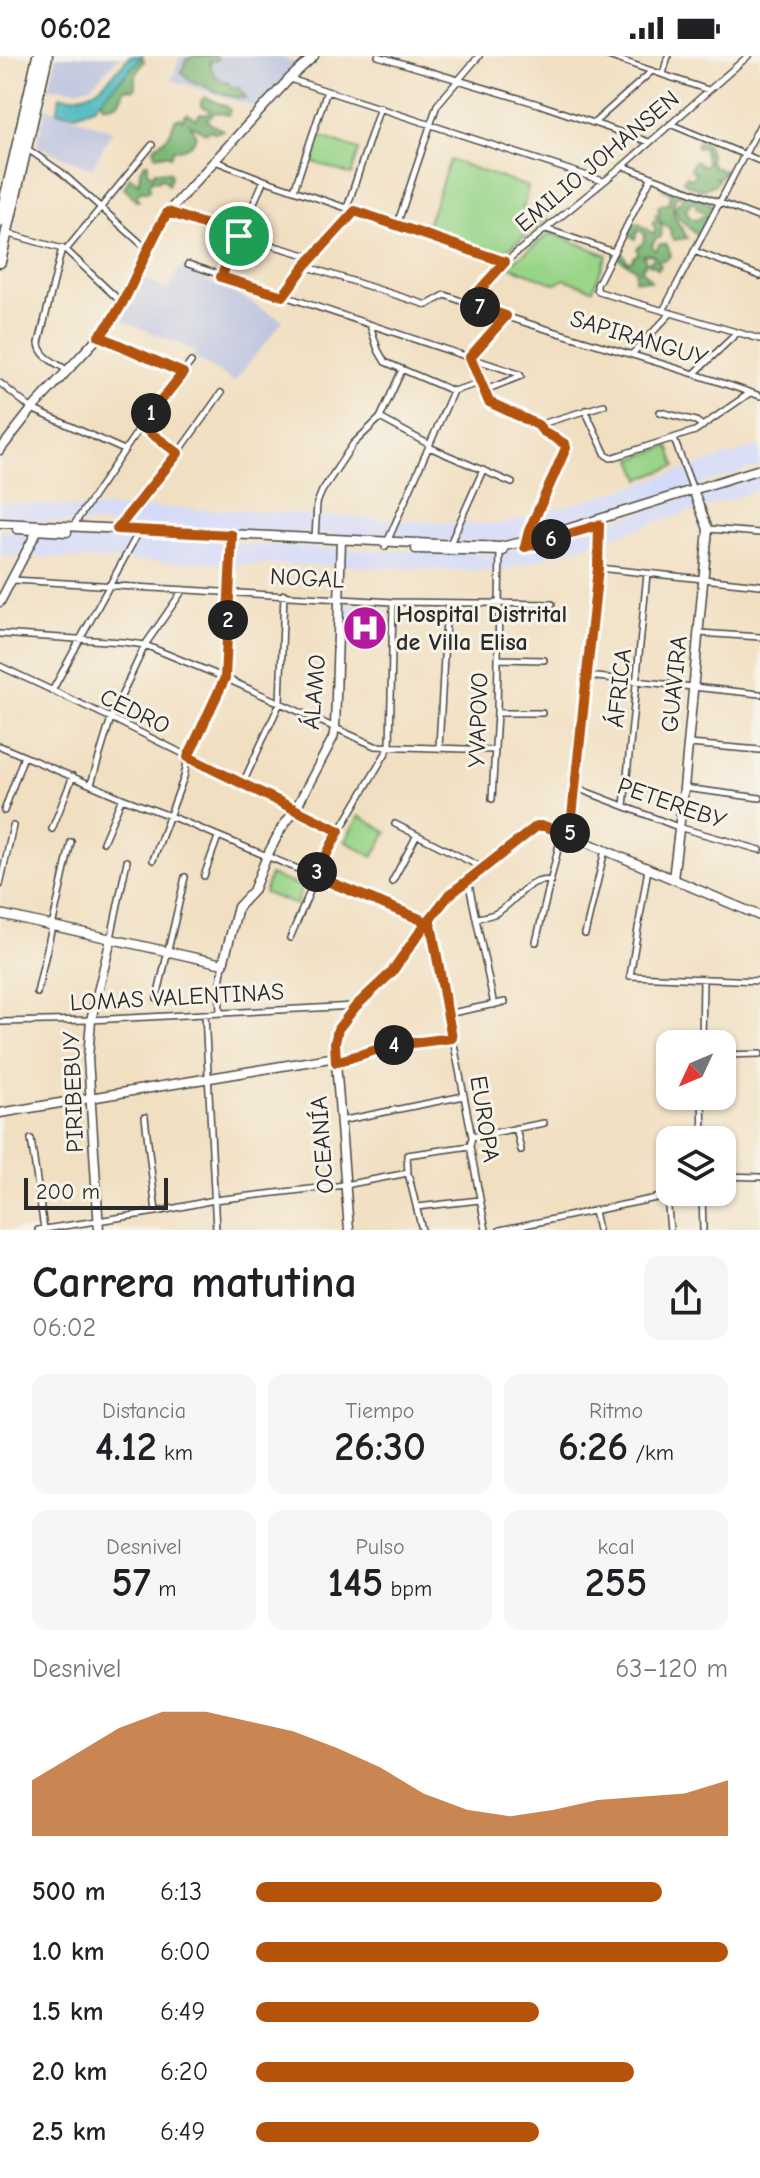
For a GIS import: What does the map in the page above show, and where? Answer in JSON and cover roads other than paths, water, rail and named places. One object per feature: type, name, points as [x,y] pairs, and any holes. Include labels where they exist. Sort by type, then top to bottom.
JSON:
[{"type":"highway","points":[[36,87],[38,56]]},
{"type":"highway","points":[[0,221],[47,56]]},
{"type":"highway","points":[[0,262],[25,147],[30,108]]},
{"type":"street","points":[[0,450],[32,409],[113,321],[168,212],[289,79],[314,56]]},
{"type":"street","points":[[378,56],[595,122],[649,142]]},
{"type":"street","points":[[397,225],[440,99],[479,56]]},
{"type":"street","points":[[608,56],[708,90]]},
{"type":"street","points":[[663,74],[668,56]]},
{"type":"street","name":"EMILIO JOHANSEN","points":[[468,303],[505,262],[623,166],[748,56]]},
{"type":"street","points":[[595,122],[653,71]]},
{"type":"street","points":[[289,79],[604,181]]},
{"type":"street","points":[[294,190],[327,91]]},
{"type":"street","points":[[347,208],[380,107]]},
{"type":"street","points":[[670,124],[760,161]]},
{"type":"street","points":[[663,311],[760,125]]},
{"type":"street","points":[[67,370],[39,348],[64,249],[152,145]]},
{"type":"street","points":[[25,147],[61,172],[147,249]]},
{"type":"street","points":[[214,160],[505,262]]},
{"type":"street","points":[[623,166],[760,218]]},
{"type":"street","points":[[651,178],[597,285],[599,292],[760,339]]},
{"type":"street","points":[[221,277],[264,180]]},
{"type":"street","points":[[283,296],[305,266],[355,211]]},
{"type":"street","points":[[168,212],[313,257]]},
{"type":"street","points":[[545,229],[614,252]]},
{"type":"street","points":[[5,233],[64,249],[122,303]]},
{"type":"street","points":[[694,251],[760,276]]},
{"type":"street","points":[[188,264],[521,376],[483,391]]},
{"type":"street","points":[[305,266],[427,305],[443,295],[468,303]]},
{"type":"street","name":"SAPIRANGUY","points":[[468,303],[760,396]]},
{"type":"street","points":[[632,354],[671,313]]},
{"type":"street","points":[[470,357],[506,316]]},
{"type":"street","points":[[370,324],[385,362],[453,391],[480,383]]},
{"type":"street","points":[[695,373],[737,333]]},
{"type":"street","points":[[99,336],[183,373]]},
{"type":"street","points":[[470,357],[489,402],[538,425],[565,444],[566,448],[525,545]]},
{"type":"street","points":[[71,530],[141,426],[191,362]]},
{"type":"street","points":[[315,539],[317,503],[322,491],[353,444],[380,418],[402,370]]},
{"type":"street","points":[[0,383],[32,409],[124,450]]},
{"type":"street","points":[[386,545],[453,391]]},
{"type":"street","points":[[122,531],[221,393]]},
{"type":"street","points":[[585,410],[608,457],[695,431],[751,393]]},
{"type":"street","points":[[538,425],[604,405]]},
{"type":"street","points":[[660,412],[696,421],[703,426]]},
{"type":"street","points":[[380,418],[429,446],[512,483]]},
{"type":"street","points":[[141,426],[178,453]]},
{"type":"street","points":[[674,439],[694,492]]},
{"type":"street","points":[[449,547],[483,470]]},
{"type":"street","points":[[0,526],[500,549],[525,545],[760,472]]},
{"type":"street","name":"GUAVIRA","points":[[673,879],[708,529],[694,492]]},
{"type":"street","points":[[536,942],[566,834],[574,787],[598,568],[599,522]]},
{"type":"street","points":[[0,602],[39,528]]},
{"type":"street","points":[[708,529],[760,533]]},
{"type":"street","points":[[122,531],[137,535],[315,539],[341,543]]},
{"type":"street","points":[[52,691],[137,535]]},
{"type":"street","points":[[153,860],[184,777],[188,757],[225,678],[232,537]]},
{"type":"street","name":"ÁLAMO","points":[[223,964],[238,907],[253,891],[281,829],[295,810],[333,738],[341,543]]},
{"type":"street","name":"YVAPOVO","points":[[492,799],[500,549]]},
{"type":"street","points":[[598,568],[760,585]]},
{"type":"street","name":"ÁFRICA","points":[[624,806],[647,574]]},
{"type":"street","name":"NOGAL","points":[[12,580],[393,602],[552,604]]},
{"type":"street","points":[[91,784],[111,718],[145,645],[183,590]]},
{"type":"street","points":[[242,785],[280,703],[284,594]]},
{"type":"street","points":[[290,938],[315,876],[390,746],[393,602]]},
{"type":"street","points":[[439,747],[447,603]]},
{"type":"street","points":[[699,633],[760,637]]},
{"type":"street","points":[[0,634],[145,645],[375,746],[495,750]]},
{"type":"street","points":[[498,659],[544,660]]},
{"type":"street","name":"CEDRO","points":[[0,666],[339,831]]},
{"type":"street","points":[[587,676],[760,694]]},
{"type":"street","points":[[497,713],[542,713]]},
{"type":"street","points":[[688,744],[760,750]]},
{"type":"street","points":[[0,746],[428,920]]},
{"type":"street","points":[[4,811],[24,756]]},
{"type":"street","points":[[52,829],[73,776]]},
{"type":"street","name":"PETEREBY","points":[[574,787],[678,827],[760,850]]},
{"type":"street","points":[[684,788],[760,798]]},
{"type":"street","points":[[103,842],[122,798]]},
{"type":"street","points":[[395,824],[483,868]]},
{"type":"street","points":[[0,885],[13,826]]},
{"type":"street","name":"OCEANÍA","points":[[349,1230],[339,1121],[338,1029],[356,1006],[391,973],[441,903],[468,879],[537,826],[566,834]]},
{"type":"street","points":[[566,834],[760,916]]},
{"type":"street","points":[[392,882],[417,835]]},
{"type":"street","points":[[204,876],[218,837]]},
{"type":"street","points":[[37,993],[71,842]]},
{"type":"street","points":[[585,934],[605,850]]},
{"type":"street","name":"PIRIBEBUY","points":[[99,1225],[88,1058],[91,1020],[127,861]]},
{"type":"street","points":[[648,869],[630,976],[760,981]]},
{"type":"street","points":[[157,998],[185,877]]},
{"type":"street","points":[[468,879],[494,1005]]},
{"type":"street","points":[[477,918],[498,912],[536,880],[551,881]]},
{"type":"street","points":[[0,914],[223,964],[219,990],[220,1013]]},
{"type":"street","name":"EUROPA","points":[[428,920],[472,1137],[470,1146],[486,1230]]},
{"type":"street","points":[[702,1030],[703,979]]},
{"type":"street","points":[[447,1014],[505,1002]]},
{"type":"street","name":"LOMAS VALENTINAS","points":[[0,1022],[356,1006]]},
{"type":"street","points":[[205,1014],[216,1230]]},
{"type":"street","points":[[0,1113],[336,1060],[389,1046],[452,1038]]},
{"type":"street","points":[[736,1055],[760,1054]]},
{"type":"street","points":[[339,1121],[464,1096]]},
{"type":"street","points":[[145,1117],[156,1212]]},
{"type":"street","points":[[472,1137],[544,1123]]},
{"type":"street","points":[[516,1128],[521,1150]]},
{"type":"street","points":[[31,1139],[41,1230],[99,1225],[214,1200],[345,1185],[408,1173]]},
{"type":"street","points":[[422,1230],[408,1173],[406,1159],[409,1153],[470,1146]]},
{"type":"street","points":[[736,1176],[760,1177]]},
{"type":"street","points":[[500,1230],[656,1198]]},
{"type":"street","points":[[417,1207],[480,1200]]},
{"type":"street","points":[[667,1206],[670,1230]]},
{"type":"street","points":[[702,1206],[703,1230]]},
{"type":"street","points":[[594,1211],[598,1230]]},
{"type":"street","points":[[541,1223],[542,1230]]},
{"type":"water","points":[[130,56],[143,56],[94,107],[77,114],[57,112],[60,96],[73,97],[92,92],[108,81]]},
{"type":"place","name":"Hospital Distrital de Villa Elisa","points":[[365,628]]}]
